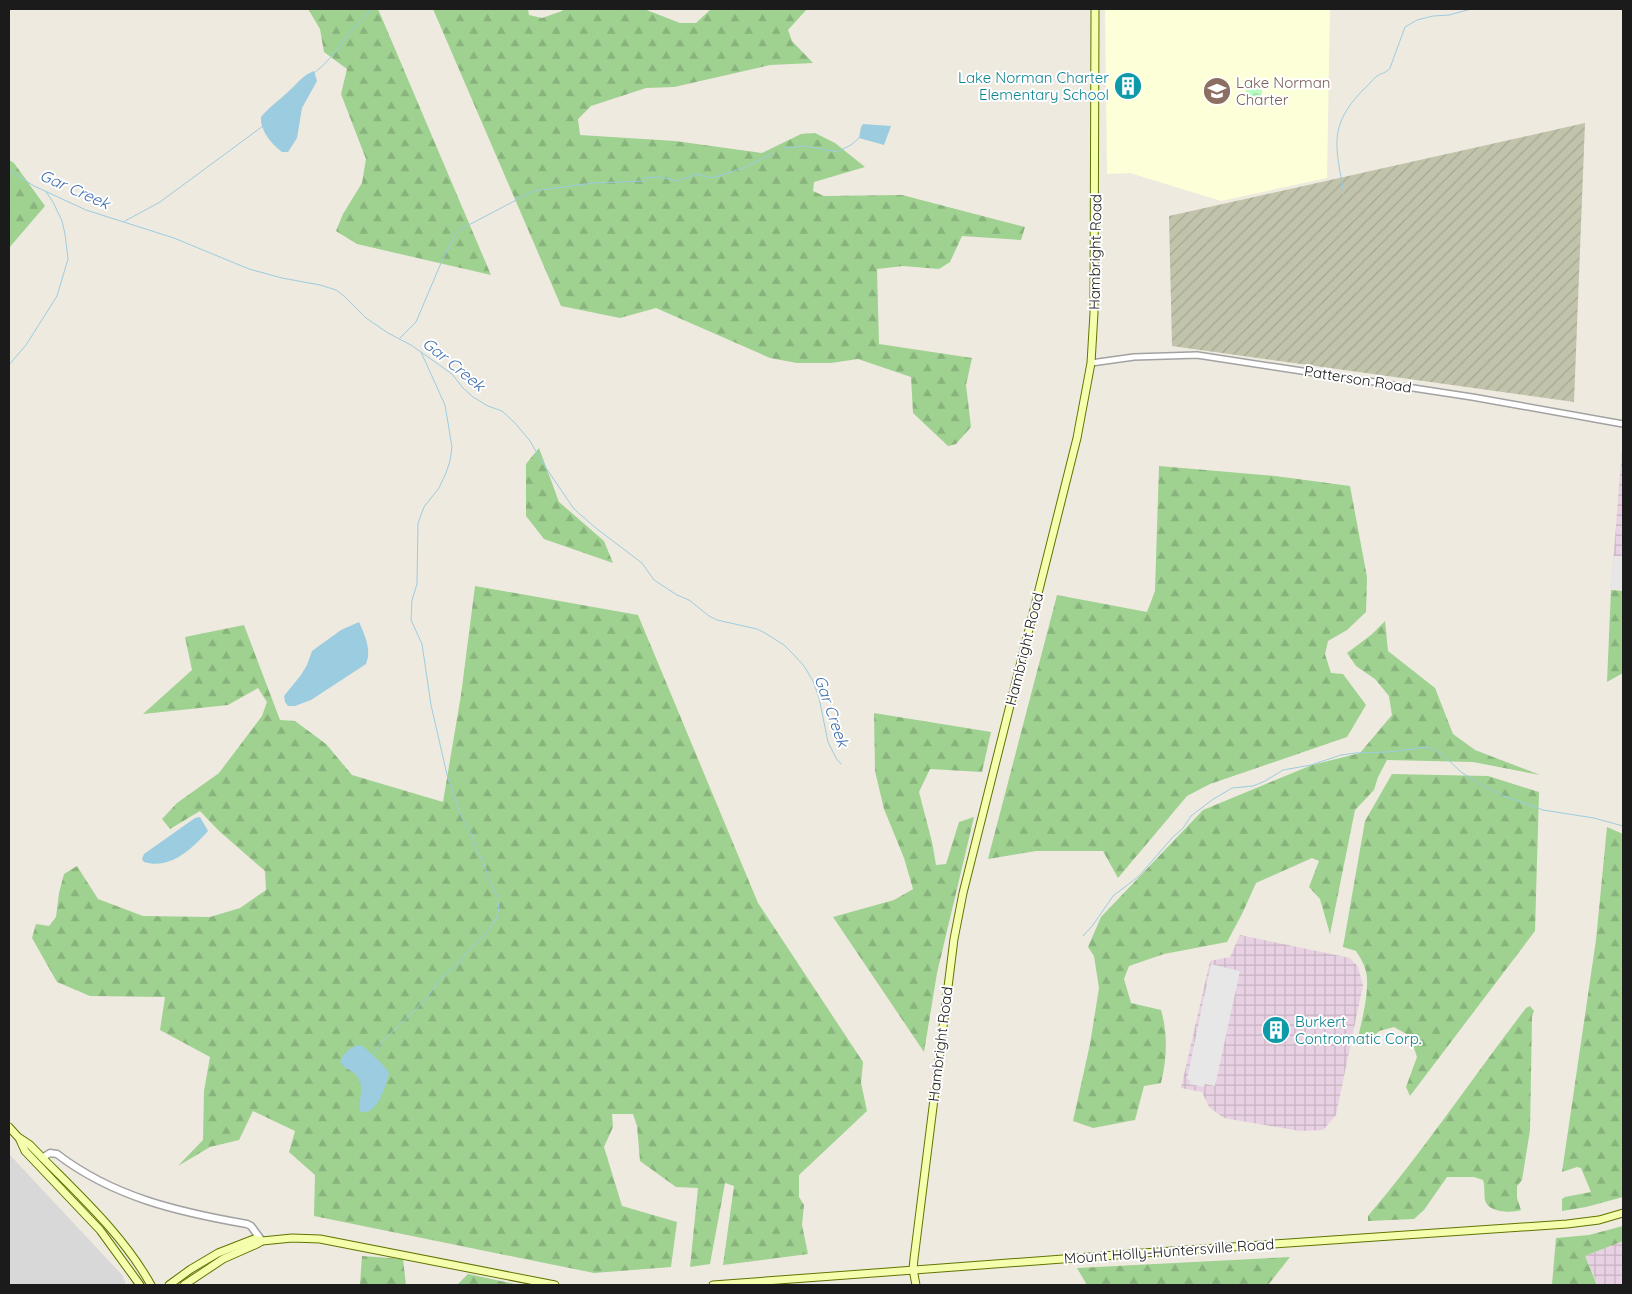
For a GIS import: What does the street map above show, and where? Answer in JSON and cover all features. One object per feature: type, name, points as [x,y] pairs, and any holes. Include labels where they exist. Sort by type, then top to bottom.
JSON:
[{"type":"main road","name":"Hambright Road","points":[[916,1285],[913,1269],[954,939],[963,893],[1077,438],[1091,363],[1094,314],[1095,9]]},
{"type":"main road","points":[[9,1127],[18,1137],[26,1151],[100,1230],[140,1285]]},
{"type":"main road","points":[[18,1137],[30,1145],[116,1235],[142,1269],[151,1285]]},
{"type":"main road","name":"Mount Holly-Huntersville Road","points":[[713,1285],[913,1269],[1567,1224],[1599,1220],[1623,1213]]},
{"type":"main road","points":[[169,1285],[223,1250],[254,1239],[262,1241],[292,1238],[320,1239],[555,1285]]},
{"type":"main road","points":[[184,1285],[223,1259],[262,1241]]},
{"type":"street","name":"Patterson Road","points":[[1091,363],[1134,357],[1197,355],[1472,397],[1623,424]]},
{"type":"street","points":[[42,1158],[50,1153],[56,1154],[95,1178],[139,1199],[191,1213],[247,1224],[252,1226],[262,1241]]},
{"type":"shaded area","name":"Lake Norman Charter","points":[[1105,9],[1330,9],[1327,178],[1221,201],[1130,173],[1107,174]]},
{"type":"shaded area","points":[[1585,123],[1574,402],[1172,346],[1169,216]]},
{"type":"shaded area","points":[[1623,436],[1623,590],[1611,590]]},
{"type":"shaded area","points":[[1614,556],[1623,556],[1623,590],[1611,590]]},
{"type":"shaded area","points":[[1240,935],[1350,958],[1358,967],[1363,985],[1336,1115],[1323,1130],[1300,1131],[1224,1118],[1209,1107],[1202,1092],[1181,1088],[1210,961],[1230,957]]},
{"type":"shaded area","points":[[1211,964],[1240,971],[1215,1086],[1205,1084],[1204,1087],[1189,1084],[1190,1080],[1187,1079]]},
{"type":"shaded area","points":[[9,1154],[123,1276],[126,1285],[9,1285]]},
{"type":"shaded area","points":[[1623,1241],[1623,1285],[1598,1285],[1585,1256]]},
{"type":"green space","points":[[308,9],[378,9],[491,275],[357,244],[336,231],[343,214],[362,183],[366,159],[341,94],[347,69],[324,52],[320,29]]},
{"type":"green space","points":[[433,9],[528,9],[529,15],[542,18],[563,9],[644,9],[680,23],[696,23],[711,9],[807,9],[788,30],[792,41],[813,63],[770,65],[674,87],[646,88],[591,106],[578,119],[580,135],[675,141],[762,153],[801,134],[815,133],[835,143],[865,167],[814,182],[813,191],[824,196],[902,195],[1025,227],[1021,240],[962,236],[950,262],[939,269],[903,266],[877,269],[879,344],[972,358],[966,385],[971,427],[956,444],[948,446],[913,413],[911,377],[858,359],[831,363],[797,363],[770,358],[656,308],[620,318],[561,306]]},
{"type":"green space","points":[[1258,83],[1262,89],[1262,95],[1259,98],[1253,98],[1246,92],[1246,85]]},
{"type":"green space","points":[[9,160],[14,163],[45,206],[9,248]]},
{"type":"green space","points":[[539,448],[559,502],[604,541],[613,563],[544,539],[526,516],[526,464]]},
{"type":"green space","points":[[1159,466],[1275,476],[1350,486],[1367,577],[1366,612],[1347,630],[1328,641],[1325,654],[1331,673],[1343,674],[1366,705],[1347,737],[1210,784],[1187,796],[1118,878],[1103,851],[1036,851],[988,859],[1057,595],[1147,612],[1155,591]]},
{"type":"green space","points":[[475,586],[638,615],[758,903],[863,1062],[861,1083],[867,1111],[799,1175],[799,1197],[804,1205],[802,1225],[808,1254],[723,1265],[734,1186],[725,1183],[710,1264],[690,1267],[698,1188],[676,1187],[640,1161],[637,1126],[633,1114],[612,1114],[613,1127],[604,1147],[622,1206],[677,1222],[671,1267],[594,1273],[314,1216],[315,1175],[289,1152],[295,1131],[253,1111],[239,1140],[210,1147],[178,1166],[203,1140],[204,1091],[210,1057],[160,1030],[165,997],[90,996],[57,982],[32,938],[36,924],[49,926],[56,917],[64,874],[77,866],[98,899],[143,916],[210,917],[240,908],[266,890],[265,871],[218,830],[200,811],[170,829],[162,819],[177,803],[219,773],[262,716],[267,702],[258,688],[228,705],[143,714],[192,670],[185,637],[244,625],[280,720],[295,721],[326,744],[352,775],[443,802],[461,695]]},
{"type":"green space","points":[[1611,590],[1623,591],[1623,673],[1607,682]]},
{"type":"green space","points":[[1385,621],[1388,651],[1435,688],[1453,734],[1475,750],[1540,775],[1473,762],[1387,760],[1374,790],[1355,810],[1330,934],[1320,899],[1309,887],[1319,861],[1312,858],[1256,883],[1227,942],[1164,954],[1129,966],[1124,979],[1131,1003],[1161,1010],[1166,1046],[1161,1083],[1144,1086],[1135,1120],[1093,1128],[1073,1121],[1090,1044],[1099,988],[1094,956],[1088,947],[1101,917],[1203,810],[1312,765],[1360,753],[1392,715],[1389,696],[1375,679],[1356,666],[1347,653],[1371,635]]},
{"type":"green space","points":[[874,713],[991,732],[982,772],[930,769],[919,792],[936,865],[946,864],[959,822],[974,817],[937,973],[924,1052],[833,917],[894,900],[913,889],[904,858],[884,809],[875,771]]},
{"type":"green space","points":[[1392,774],[1488,776],[1539,792],[1535,931],[1410,1096],[1406,1087],[1417,1057],[1410,1036],[1394,1027],[1379,1031],[1369,1041],[1360,1046],[1357,1042],[1365,1003],[1367,976],[1364,965],[1356,951],[1343,947],[1365,821]]},
{"type":"green space","points":[[1607,827],[1623,834],[1623,1197],[1562,1211],[1562,1199],[1565,1197],[1591,1192],[1581,1168],[1577,1167],[1562,1172],[1596,940]]},
{"type":"green space","points":[[1530,1006],[1534,1011],[1532,1016],[1530,1130],[1522,1180],[1517,1186],[1517,1198],[1521,1210],[1506,1212],[1490,1207],[1485,1200],[1483,1180],[1474,1177],[1447,1177],[1424,1210],[1414,1219],[1368,1221],[1368,1216],[1429,1139],[1526,1008]]},
{"type":"green space","points":[[1623,1226],[1623,1241],[1585,1256],[1597,1285],[1552,1285],[1556,1238],[1589,1235]]},
{"type":"green space","points":[[362,1256],[403,1259],[406,1285],[360,1285]]},
{"type":"green space","points":[[1290,1257],[1268,1285],[1087,1285],[1077,1268]]},
{"type":"green space","points":[[468,1274],[519,1285],[457,1285]]},
{"type":"water","points":[[314,71],[317,81],[302,108],[297,138],[288,152],[282,152],[271,141],[262,127],[261,117],[304,77]]},
{"type":"water","points":[[863,124],[891,126],[884,145],[859,138]]},
{"type":"water","points":[[359,622],[368,648],[366,664],[311,700],[295,706],[288,706],[284,696],[301,675],[312,651],[341,630]]},
{"type":"water","points":[[200,817],[208,831],[188,851],[163,863],[144,862],[142,859],[144,854],[195,818]]},
{"type":"water","points":[[361,1045],[389,1073],[380,1099],[371,1110],[366,1112],[360,1111],[361,1084],[359,1079],[340,1062],[348,1050]]},
{"type":"waterway","points":[[314,73],[330,58],[357,24],[373,9]]},
{"type":"waterway","points":[[1344,195],[1337,152],[1337,140],[1343,116],[1351,104],[1377,76],[1390,68],[1405,27],[1417,20],[1471,9]]},
{"type":"waterway","points":[[125,221],[160,202],[263,126]]},
{"type":"waterway","points":[[784,148],[806,146],[837,152],[851,145],[859,138]]},
{"type":"waterway","points":[[400,338],[416,322],[455,235],[461,229],[533,191],[594,183],[643,181],[645,178],[660,177],[678,181],[696,174],[712,178],[743,168],[774,153]]},
{"type":"waterway","name":"Gar Creek","points":[[9,170],[34,186],[86,210],[174,238],[249,269],[336,290],[366,318],[388,333],[411,345],[452,374],[473,397],[488,406],[502,411],[530,441],[574,509],[642,563],[654,580],[677,595],[689,600],[709,616],[717,620],[757,629],[784,645],[804,666],[813,681],[819,698],[828,742],[841,764]]},
{"type":"waterway","points":[[9,365],[26,345],[57,296],[68,259],[62,221],[46,192]]},
{"type":"waterway","points":[[372,1056],[380,1044],[424,1001],[445,974],[457,965],[466,953],[484,936],[496,919],[499,909],[497,896],[476,849],[472,835],[462,818],[448,779],[431,705],[422,644],[411,620],[412,600],[417,584],[418,523],[424,507],[439,488],[446,473],[452,447],[445,405],[421,352]]},
{"type":"waterway","points":[[1083,936],[1113,896],[1139,876],[1183,828],[1191,816],[1212,800],[1232,788],[1253,786],[1283,770],[1311,765],[1341,755],[1428,747],[1442,754],[1461,772],[1504,796],[1543,810],[1594,818],[1623,826]]},
{"type":"place","name":"Lake Norman Charter Elementary School","points":[[1128,86]]},
{"type":"place","name":"Lake Norman Charter","points":[[1217,91]]},
{"type":"place","name":"Burkert Contromatic Corp.","points":[[1276,1030]]}]
